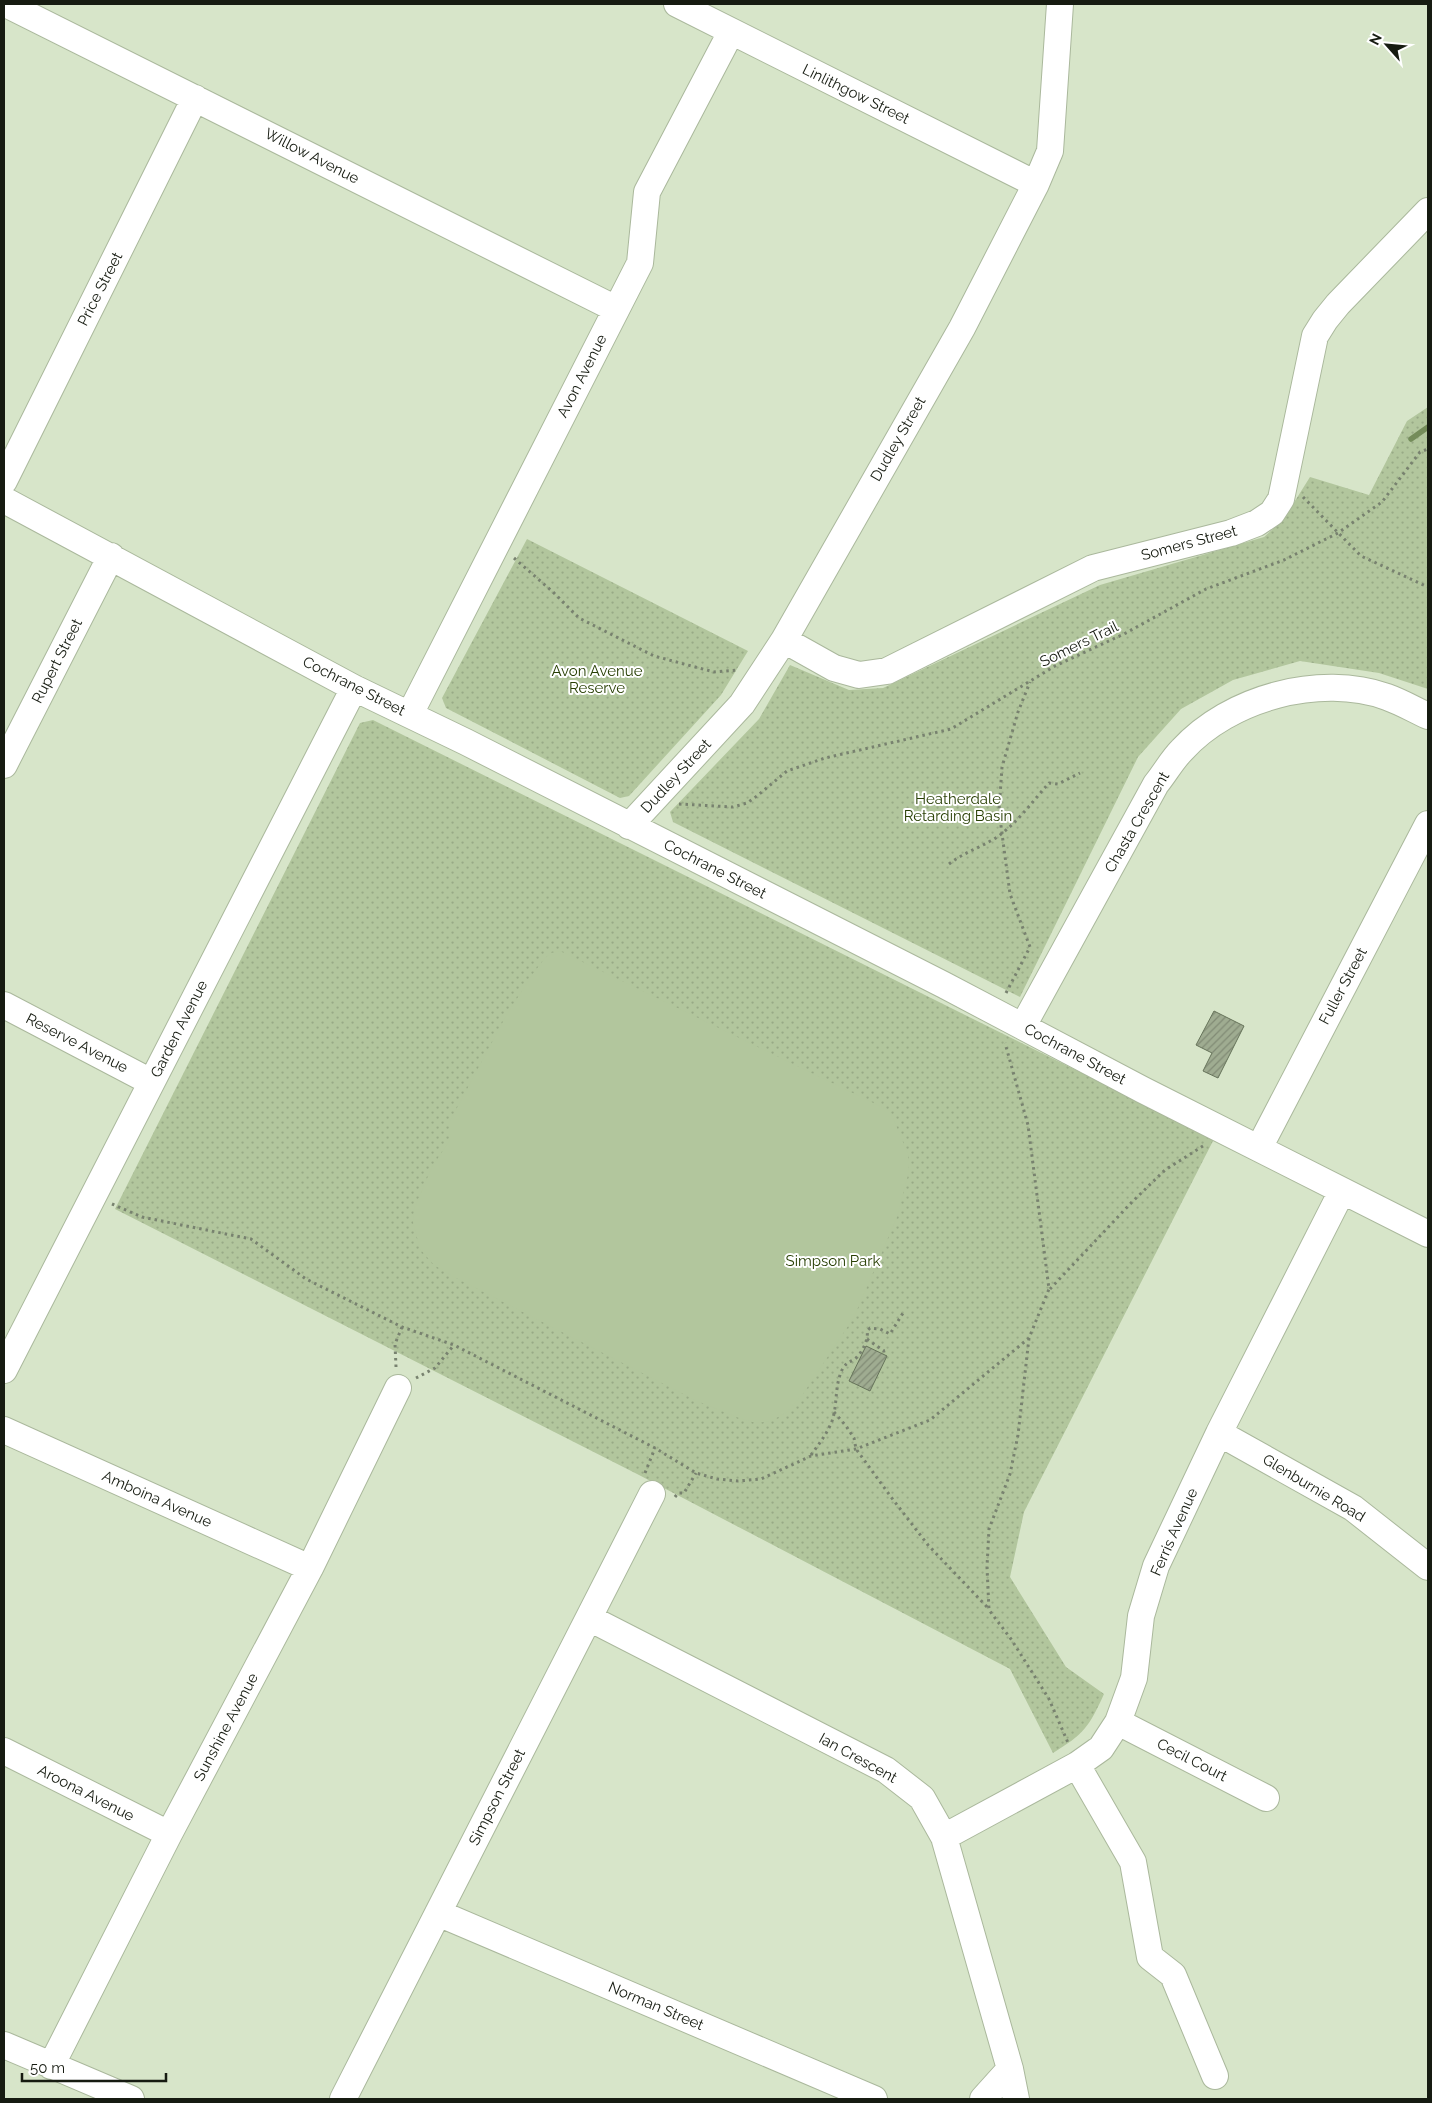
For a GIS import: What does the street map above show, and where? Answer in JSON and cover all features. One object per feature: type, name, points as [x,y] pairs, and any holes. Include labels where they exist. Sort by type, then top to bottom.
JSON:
[{"type":"street","name":"Willow Avenue","points":[[6,4],[616,310]]},
{"type":"street","name":"Linlithgow Street","points":[[677,4],[1036,184]]},
{"type":"street","name":"Dudley Street","points":[[629,826],[742,704],[784,640],[962,328],[1036,184],[1050,151],[1060,4]]},
{"type":"street","name":"Avon Avenue","points":[[410,714],[640,263],[647,192],[731,32]]},
{"type":"street","name":"Price Street","points":[[4,481],[195,98]]},
{"type":"street","name":"Somers Street","points":[[784,640],[834,668],[859,675],[887,671],[1093,568],[1230,533],[1257,524],[1272,513],[1281,499],[1315,336],[1338,304],[1428,211]]},
{"type":"street","name":"Cochrane Street","points":[[4,500],[354,688],[410,714],[1428,1234]]},
{"type":"street","name":"Rupert Street","points":[[4,765],[111,556]]},
{"type":"street","name":"Garden Avenue","points":[[4,1370],[354,688]]},
{"type":"street","name":"Chasta Crescent","points":[[1022,1026],[1156,784],[1182,749],[1216,721],[1259,700],[1303,689],[1347,689],[1386,696],[1428,716]]},
{"type":"street","name":"Fuller Street","points":[[1258,1148],[1428,824]]},
{"type":"street","name":"Reserve Avenue","points":[[4,1005],[151,1082]]},
{"type":"street","name":"Ferris Avenue","points":[[944,1837],[1077,1765],[1101,1748],[1118,1722],[1134,1678],[1141,1616],[1156,1566],[1219,1433],[1342,1191]]},
{"type":"street","name":"Sunshine Avenue","points":[[51,2066],[169,1834],[310,1568],[398,1388]]},
{"type":"street","name":"Amboina Avenue","points":[[4,1430],[310,1568]]},
{"type":"street","name":"Glenburnie Road","points":[[1219,1433],[1353,1508],[1428,1567]]},
{"type":"street","name":"Simpson Street","points":[[343,2099],[652,1494]]},
{"type":"street","name":"Ian Crescent","points":[[589,1618],[886,1770],[922,1798],[944,1837],[1010,2069],[1016,2099]]},
{"type":"street","name":"Cecil Court","points":[[1118,1722],[1266,1798]]},
{"type":"street","name":"Aroona Avenue","points":[[4,1751],[169,1834]]},
{"type":"street","points":[[1077,1765],[1134,1862],[1150,1957],[1173,1975],[1215,2076]]},
{"type":"street","name":"Norman Street","points":[[438,1913],[874,2099]]},
{"type":"street","points":[[4,2045],[131,2099]]},
{"type":"street","points":[[983,2099],[1010,2069]]},
{"type":"path","name":"Somers Trail","points":[[996,1012],[1030,947],[1010,894],[999,811],[1002,766],[1018,712],[1030,682],[1055,666],[1124,634],[1206,589],[1284,560],[1338,534],[1382,502],[1420,452],[1428,449]]},
{"type":"path","points":[[1286,481],[1361,556],[1428,587]]},
{"type":"path","points":[[496,543],[553,592],[579,618],[654,656],[714,672],[766,667]]},
{"type":"path","points":[[682,797],[676,804],[733,807],[747,802],[787,771],[825,758],[950,729],[1030,682]]},
{"type":"path","points":[[949,864],[1002,832],[1016,820],[1048,783],[1058,784],[1080,773]]},
{"type":"path","points":[[996,1012],[1028,1125],[1049,1289]]},
{"type":"path","points":[[989,1610],[987,1566],[989,1529],[1010,1474],[1018,1435],[1029,1338],[1049,1289],[1165,1170],[1214,1139],[1220,1128]]},
{"type":"path","points":[[93,1196],[142,1217],[251,1240],[306,1279],[402,1327],[454,1345],[655,1448],[696,1473],[717,1479],[738,1481],[761,1479],[811,1456],[856,1449],[930,1420],[1029,1338]]},
{"type":"path","points":[[811,1456],[832,1421],[839,1376],[844,1366],[856,1358],[867,1339],[867,1331],[870,1328],[880,1329],[890,1334],[903,1313]]},
{"type":"path","points":[[402,1327],[394,1344],[398,1388],[435,1368],[454,1345]]},
{"type":"path","points":[[867,1339],[884,1351],[889,1350]]},
{"type":"path","points":[[834,1412],[854,1438],[856,1449],[928,1545],[989,1610],[1011,1639],[1049,1700],[1077,1765]]},
{"type":"green space","name":"Heatherdale Retarding Basin","points":[[1428,407],[1428,689],[1379,673],[1300,661],[1233,680],[1181,709],[1138,757],[1020,997],[673,822],[670,812],[759,719],[790,665],[849,690],[883,688],[1100,585],[1264,537],[1283,520],[1310,477],[1369,495],[1407,421]]},
{"type":"green space","name":"Avon Avenue Reserve","points":[[527,539],[748,651],[721,695],[629,796],[620,798],[446,708],[442,698]]},
{"type":"green space","name":"Simpson Park","points":[[373,720],[1214,1139],[1024,1512],[1010,1577],[1066,1667],[1104,1694],[1094,1714],[1079,1735],[1053,1753],[1010,1669],[639,1475],[115,1209],[360,723]]},
{"type":"green space","points":[[560,951],[890,1111],[908,1154],[909,1171],[897,1217],[854,1317],[803,1394],[787,1412],[771,1421],[756,1423],[697,1401],[452,1276],[434,1265],[420,1249],[413,1222],[414,1209],[432,1167],[450,1140],[450,1121],[506,1016],[532,975],[545,958],[551,953]]},
{"type":"building","points":[[1214,1011],[1244,1026],[1218,1078],[1203,1071],[1212,1053],[1196,1045]]},
{"type":"building","points":[[866,1346],[887,1356],[870,1391],[849,1381]]},
{"type":"waterway","points":[[1411,439],[1428,427]]}]
